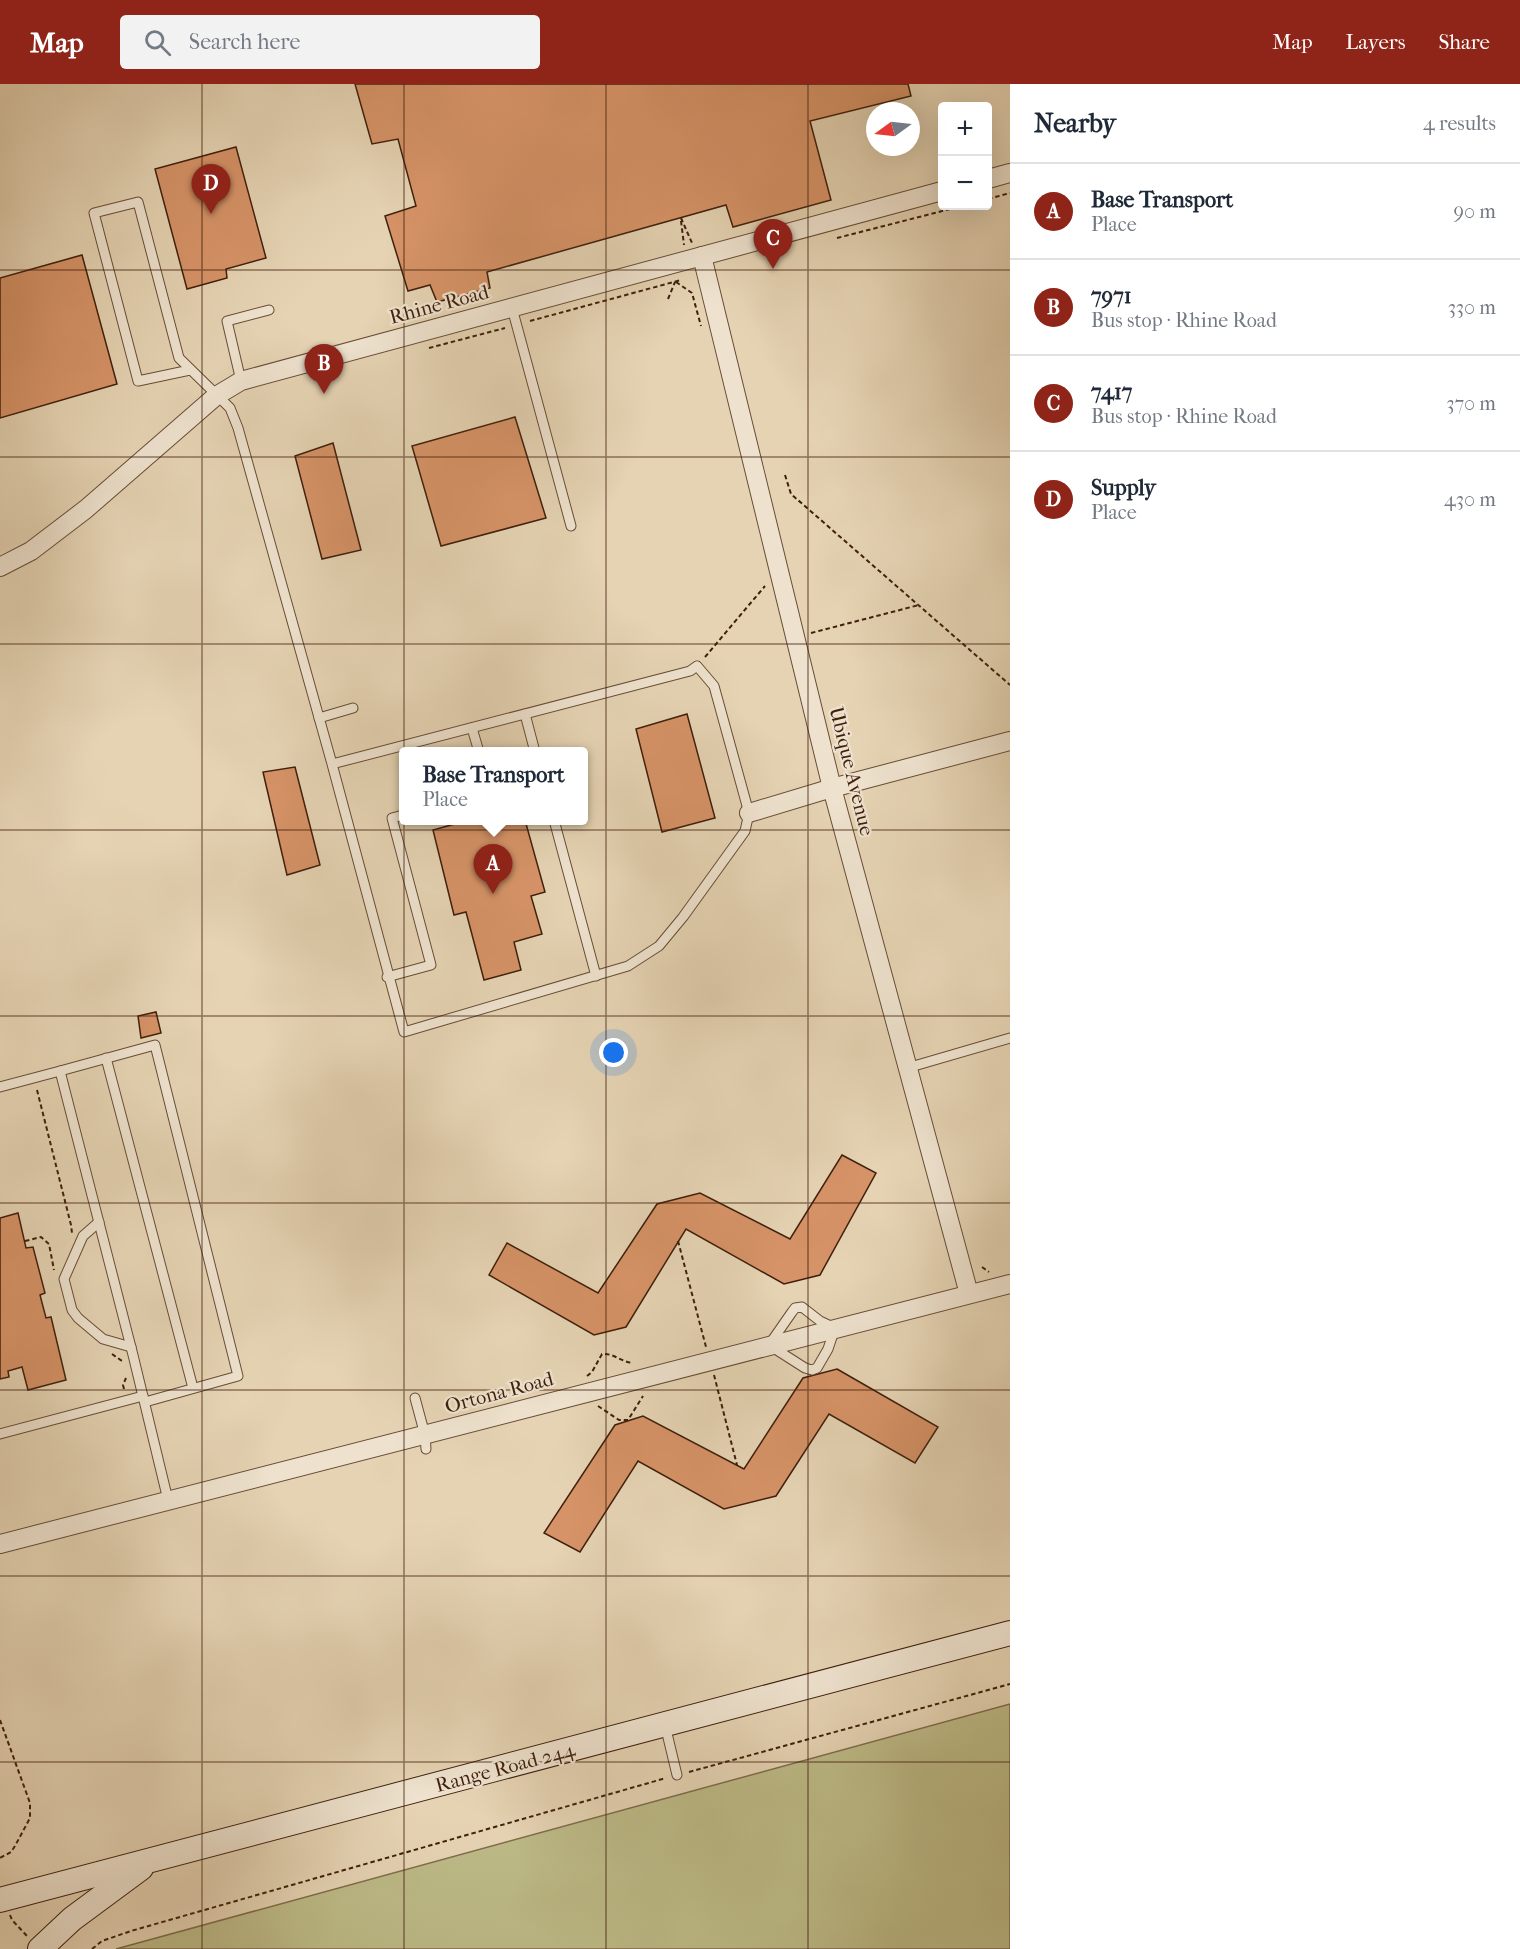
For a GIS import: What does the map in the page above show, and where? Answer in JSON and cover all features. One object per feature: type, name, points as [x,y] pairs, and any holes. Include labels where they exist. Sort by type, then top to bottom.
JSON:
[{"type":"street","points":[[992,178],[1010,173]]},
{"type":"street","name":"Rhine Road","points":[[0,567],[31,551],[86,509],[216,396],[241,381],[514,316],[705,265],[938,192]]},
{"type":"street","name":"Ubique Avenue","points":[[705,265],[832,788],[969,1294]]},
{"type":"street","points":[[749,813],[832,788],[1010,741]]},
{"type":"street","name":"Ortona Road","points":[[0,1544],[168,1500],[425,1442],[835,1328],[1010,1284]]},
{"type":"street","name":"Range Road 244","points":[[6,1910],[150,1862],[1010,1633]]},
{"type":"street","points":[[36,1945],[150,1862]]},
{"type":"lane","points":[[190,370],[138,381],[94,213],[138,202],[179,358],[230,408],[238,428],[332,764],[387,977],[404,1032],[628,966],[659,946],[683,917],[745,831],[749,813],[714,686],[698,666],[690,671],[332,764]]},
{"type":"lane","points":[[241,381],[226,321],[269,310]]},
{"type":"lane","points":[[514,316],[572,526]]},
{"type":"lane","points":[[319,718],[353,708]]},
{"type":"lane","points":[[525,714],[534,747]]},
{"type":"lane","points":[[472,728],[478,747]]},
{"type":"lane","points":[[387,977],[431,965],[392,818],[399,816]]},
{"type":"lane","points":[[555,825],[596,976]]},
{"type":"lane","points":[[907,1068],[1010,1038]]},
{"type":"lane","points":[[0,1086],[155,1046],[238,1376],[144,1399],[126,1400],[0,1434]]},
{"type":"lane","points":[[106,1059],[193,1388]]},
{"type":"lane","points":[[60,1071],[168,1500]]},
{"type":"lane","points":[[99,1222],[83,1236],[70,1262],[64,1279],[69,1300],[78,1318],[103,1339],[131,1347]]},
{"type":"lane","points":[[802,1307],[820,1321],[835,1328],[824,1357],[817,1368],[812,1370],[769,1346],[795,1308],[802,1307]]},
{"type":"lane","points":[[415,1398],[425,1442]]},
{"type":"lane","points":[[665,1724],[677,1775]]},
{"type":"path","points":[[992,198],[1010,194]]},
{"type":"path","points":[[837,238],[946,210]]},
{"type":"path","points":[[428,348],[514,316],[676,282],[705,265],[692,244],[681,218]]},
{"type":"path","points":[[676,282],[692,293],[701,327]]},
{"type":"path","points":[[785,475],[791,494],[1010,685]]},
{"type":"path","points":[[698,666],[768,583],[770,594]]},
{"type":"path","points":[[807,634],[919,605]]},
{"type":"path","points":[[36,1088],[72,1235]]},
{"type":"path","points":[[25,1241],[41,1237],[48,1244],[56,1276],[57,1264]]},
{"type":"path","points":[[678,1241],[706,1350]]},
{"type":"path","points":[[105,1350],[126,1366]]},
{"type":"path","points":[[126,1373],[123,1385],[126,1400]]},
{"type":"path","points":[[92,1949],[102,1941],[131,1931],[677,1775],[1010,1684]]},
{"type":"path","points":[[0,1720],[30,1803],[30,1818],[15,1846],[0,1858]]},
{"type":"path","points":[[6,1910],[36,1945]]},
{"type":"shaded area","points":[[1010,1704],[1010,1949],[116,1949]]},
{"type":"building","points":[[355,84],[908,84],[911,96],[887,102],[866,102],[866,107],[810,121],[831,200],[733,227],[726,205],[487,272],[490,288],[437,302],[430,285],[408,291],[385,216],[416,206],[398,139],[372,144]]},
{"type":"building","points":[[236,147],[266,258],[226,269],[227,278],[187,289],[155,169]]},
{"type":"building","points":[[82,255],[117,384],[0,418],[0,278]]},
{"type":"building","points":[[515,417],[546,518],[441,546],[412,446]]},
{"type":"building","points":[[333,443],[361,550],[322,559],[295,456]]},
{"type":"building","points":[[687,714],[715,818],[662,832],[636,729]]},
{"type":"building","points":[[295,767],[320,865],[287,875],[263,772]]},
{"type":"building","points":[[451,825],[526,825],[545,892],[531,896],[542,934],[514,942],[521,970],[484,980],[466,912],[454,915],[433,830]]},
{"type":"building","points":[[156,1012],[161,1033],[141,1038],[138,1016]]},
{"type":"building","points":[[842,1155],[876,1173],[820,1275],[784,1284],[686,1229],[626,1327],[594,1335],[489,1275],[507,1243],[598,1293],[657,1204],[700,1193],[790,1239]]},
{"type":"building","points":[[18,1213],[26,1248],[33,1247],[45,1293],[40,1295],[46,1318],[51,1317],[66,1380],[28,1390],[22,1367],[8,1371],[9,1377],[0,1379],[0,1218]]},
{"type":"building","points":[[837,1369],[938,1427],[915,1463],[829,1414],[776,1496],[724,1509],[638,1461],[580,1552],[544,1533],[615,1425],[643,1416],[744,1469],[803,1378]]},
{"type":"place","name":"Supply","points":[[211,214]]},
{"type":"place","name":"7417","points":[[773,269]]},
{"type":"place","name":"7971","points":[[324,394]]},
{"type":"place","name":"Base Transport","points":[[493,894]]}]
